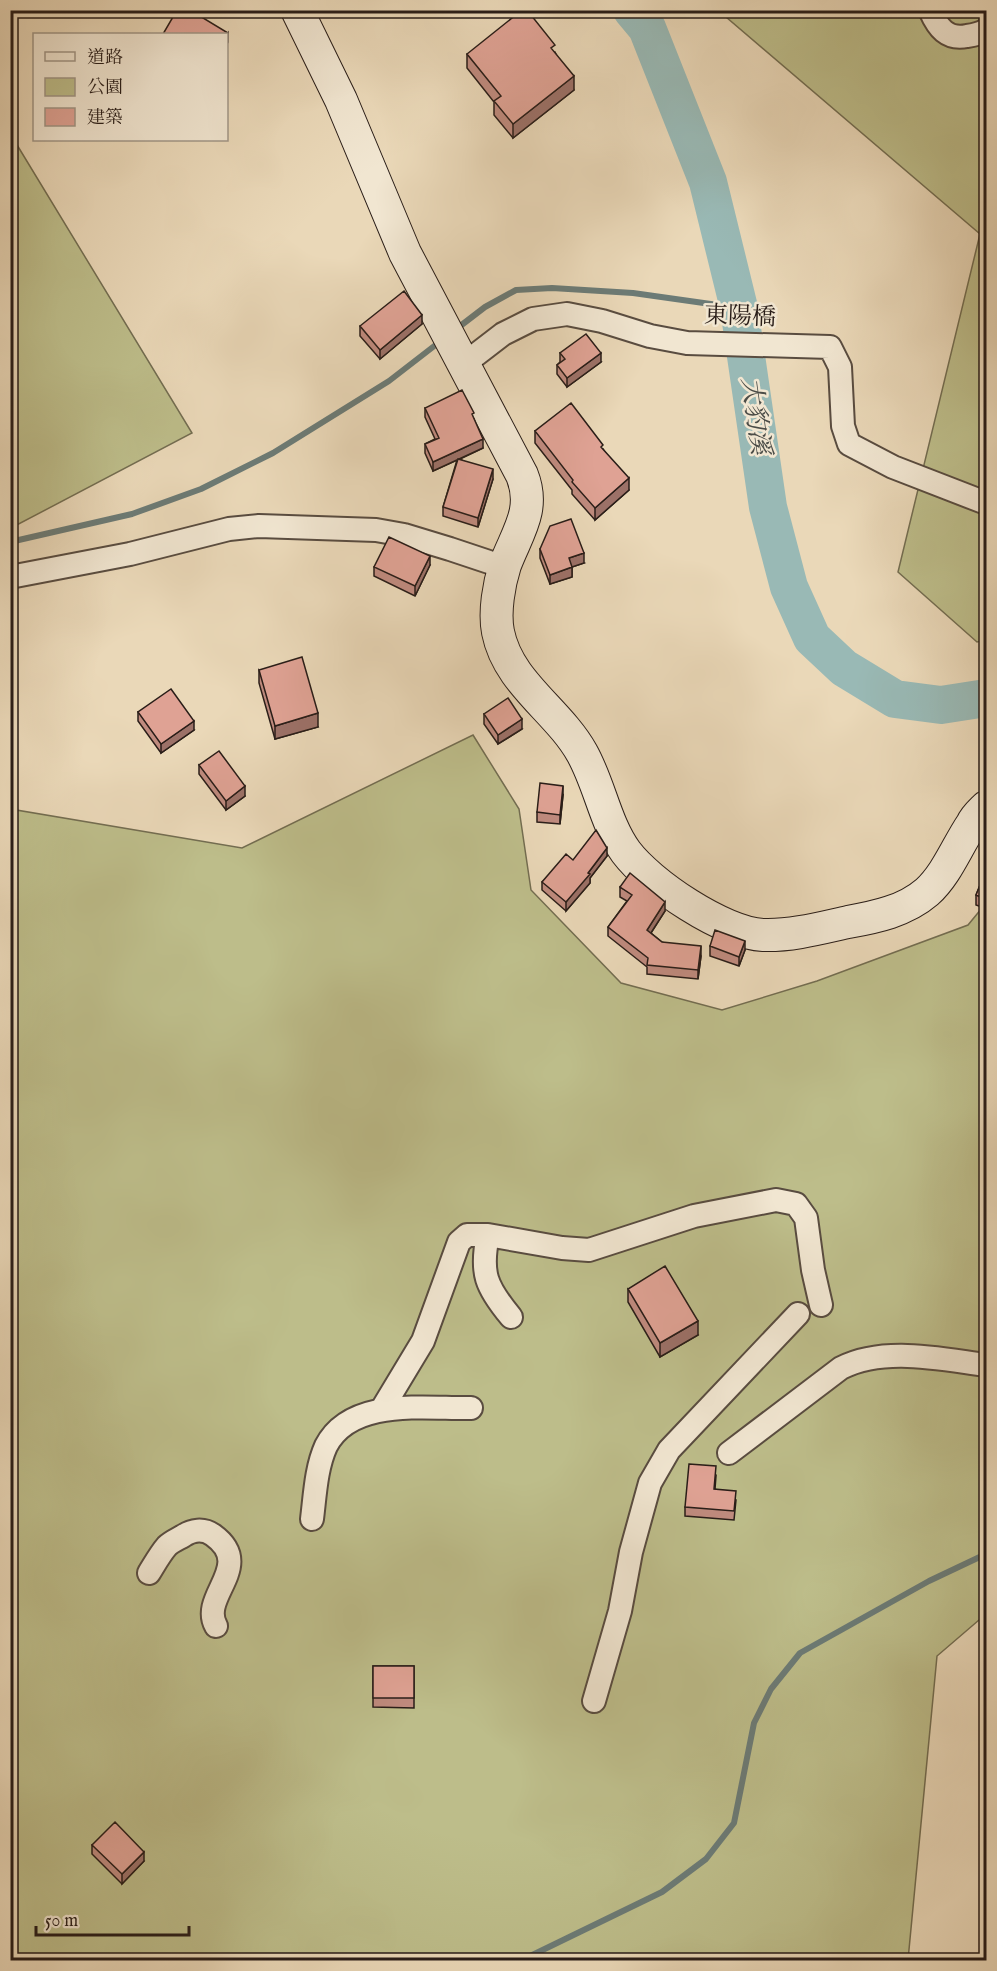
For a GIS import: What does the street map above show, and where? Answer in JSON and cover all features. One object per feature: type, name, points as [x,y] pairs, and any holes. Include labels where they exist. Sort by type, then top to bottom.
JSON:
[{"type":"street","points":[[297,10],[341,100],[405,254],[528,489],[525,516],[504,567],[498,603],[498,630],[504,652],[519,677],[560,723],[582,752],[615,833],[627,853],[644,872],[697,911],[734,929],[763,935],[800,932],[877,917],[909,905],[928,891],[949,864],[973,821],[987,807]]},
{"type":"street","points":[[930,10],[936,24],[946,35],[962,37],[981,34],[987,30]]},
{"type":"street","name":"東陽橋","points":[[453,345],[504,334],[533,319],[567,314],[602,321],[650,336],[687,343],[830,347],[840,368],[843,426],[849,444],[893,467],[987,503]]},
{"type":"street","points":[[10,577],[130,554],[229,529],[259,526],[376,530],[450,549],[504,567]]},
{"type":"street","points":[[382,1409],[423,1341],[459,1242],[467,1235],[488,1235],[562,1248],[589,1250],[694,1216],[777,1200],[787,1201],[796,1204],[806,1218],[813,1270],[821,1305]]},
{"type":"street","points":[[488,1235],[484,1254],[484,1272],[497,1300],[511,1317]]},
{"type":"street","points":[[594,1701],[620,1611],[631,1552],[650,1483],[669,1450],[798,1314]]},
{"type":"street","points":[[729,1453],[841,1368],[855,1361],[876,1357],[907,1356],[987,1365]]},
{"type":"street","points":[[312,1519],[320,1463],[327,1445],[337,1432],[352,1421],[367,1413],[382,1409],[471,1408]]},
{"type":"street","points":[[148,1573],[167,1546],[189,1532],[200,1530],[211,1533],[226,1547],[230,1557],[228,1574],[213,1608],[212,1619],[216,1626]]},
{"type":"green space","points":[[719,11],[986,11],[986,640],[977,642],[898,572],[980,234]]},
{"type":"green space","points":[[11,135],[192,433],[10,528]]},
{"type":"green space","points":[[473,735],[519,809],[531,890],[621,983],[722,1010],[817,981],[968,925],[986,903],[986,1614],[937,1656],[908,1960],[11,1960],[10,809],[242,848]]},
{"type":"building","points":[[177,10],[190,10],[228,33],[164,33]]},
{"type":"building","points":[[522,10],[527,10],[555,45],[551,48],[574,76],[513,124],[494,101],[501,96],[467,54]]},
{"type":"building","points":[[404,291],[422,315],[380,350],[360,326]]},
{"type":"building","points":[[586,334],[601,353],[567,378],[557,365],[565,359],[560,353]]},
{"type":"building","points":[[462,390],[474,413],[472,414],[483,439],[433,462],[425,444],[439,438],[425,408]]},
{"type":"building","points":[[571,403],[603,445],[601,447],[629,478],[595,508],[572,482],[573,480],[535,431]]},
{"type":"building","points":[[458,459],[493,469],[478,518],[443,507]]},
{"type":"building","points":[[571,519],[584,553],[569,558],[572,567],[550,575],[540,549],[550,526]]},
{"type":"building","points":[[389,537],[430,556],[415,586],[374,567]]},
{"type":"building","points":[[302,657],[318,713],[275,726],[259,670]]},
{"type":"building","points":[[171,689],[194,721],[161,744],[138,712]]},
{"type":"building","points":[[508,698],[522,719],[498,735],[484,714]]},
{"type":"building","points":[[219,751],[245,786],[226,801],[199,765]]},
{"type":"building","points":[[540,783],[563,786],[560,815],[537,812]]},
{"type":"building","points":[[596,830],[607,848],[588,873],[590,874],[566,902],[542,882],[566,854],[573,860]]},
{"type":"building","points":[[987,868],[987,900],[976,895]]},
{"type":"building","points":[[630,873],[665,902],[647,930],[662,942],[701,946],[698,970],[647,965],[648,958],[608,927],[632,895],[620,887]]},
{"type":"building","points":[[715,930],[745,941],[739,957],[710,946]]},
{"type":"building","points":[[665,1266],[698,1321],[660,1343],[628,1289]]},
{"type":"building","points":[[689,1464],[716,1466],[714,1489],[736,1491],[734,1511],[685,1507]]},
{"type":"building","points":[[373,1666],[414,1666],[414,1698],[373,1698]]},
{"type":"building","points":[[115,1822],[144,1852],[122,1874],[92,1845]]},
{"type":"waterway","name":"大豹溪","points":[[632,10],[647,28],[708,182],[739,308],[768,507],[789,587],[812,638],[844,668],[895,699],[941,705],[986,698]]},
{"type":"waterway","points":[[455,330],[485,307],[516,290],[552,288],[633,293],[739,308]]},
{"type":"waterway","points":[[10,542],[132,514],[201,489],[273,453],[389,381],[442,340]]},
{"type":"waterway","points":[[522,1960],[662,1892],[706,1859],[734,1823],[754,1723],[771,1689],[800,1653],[929,1581],[986,1554]]}]
